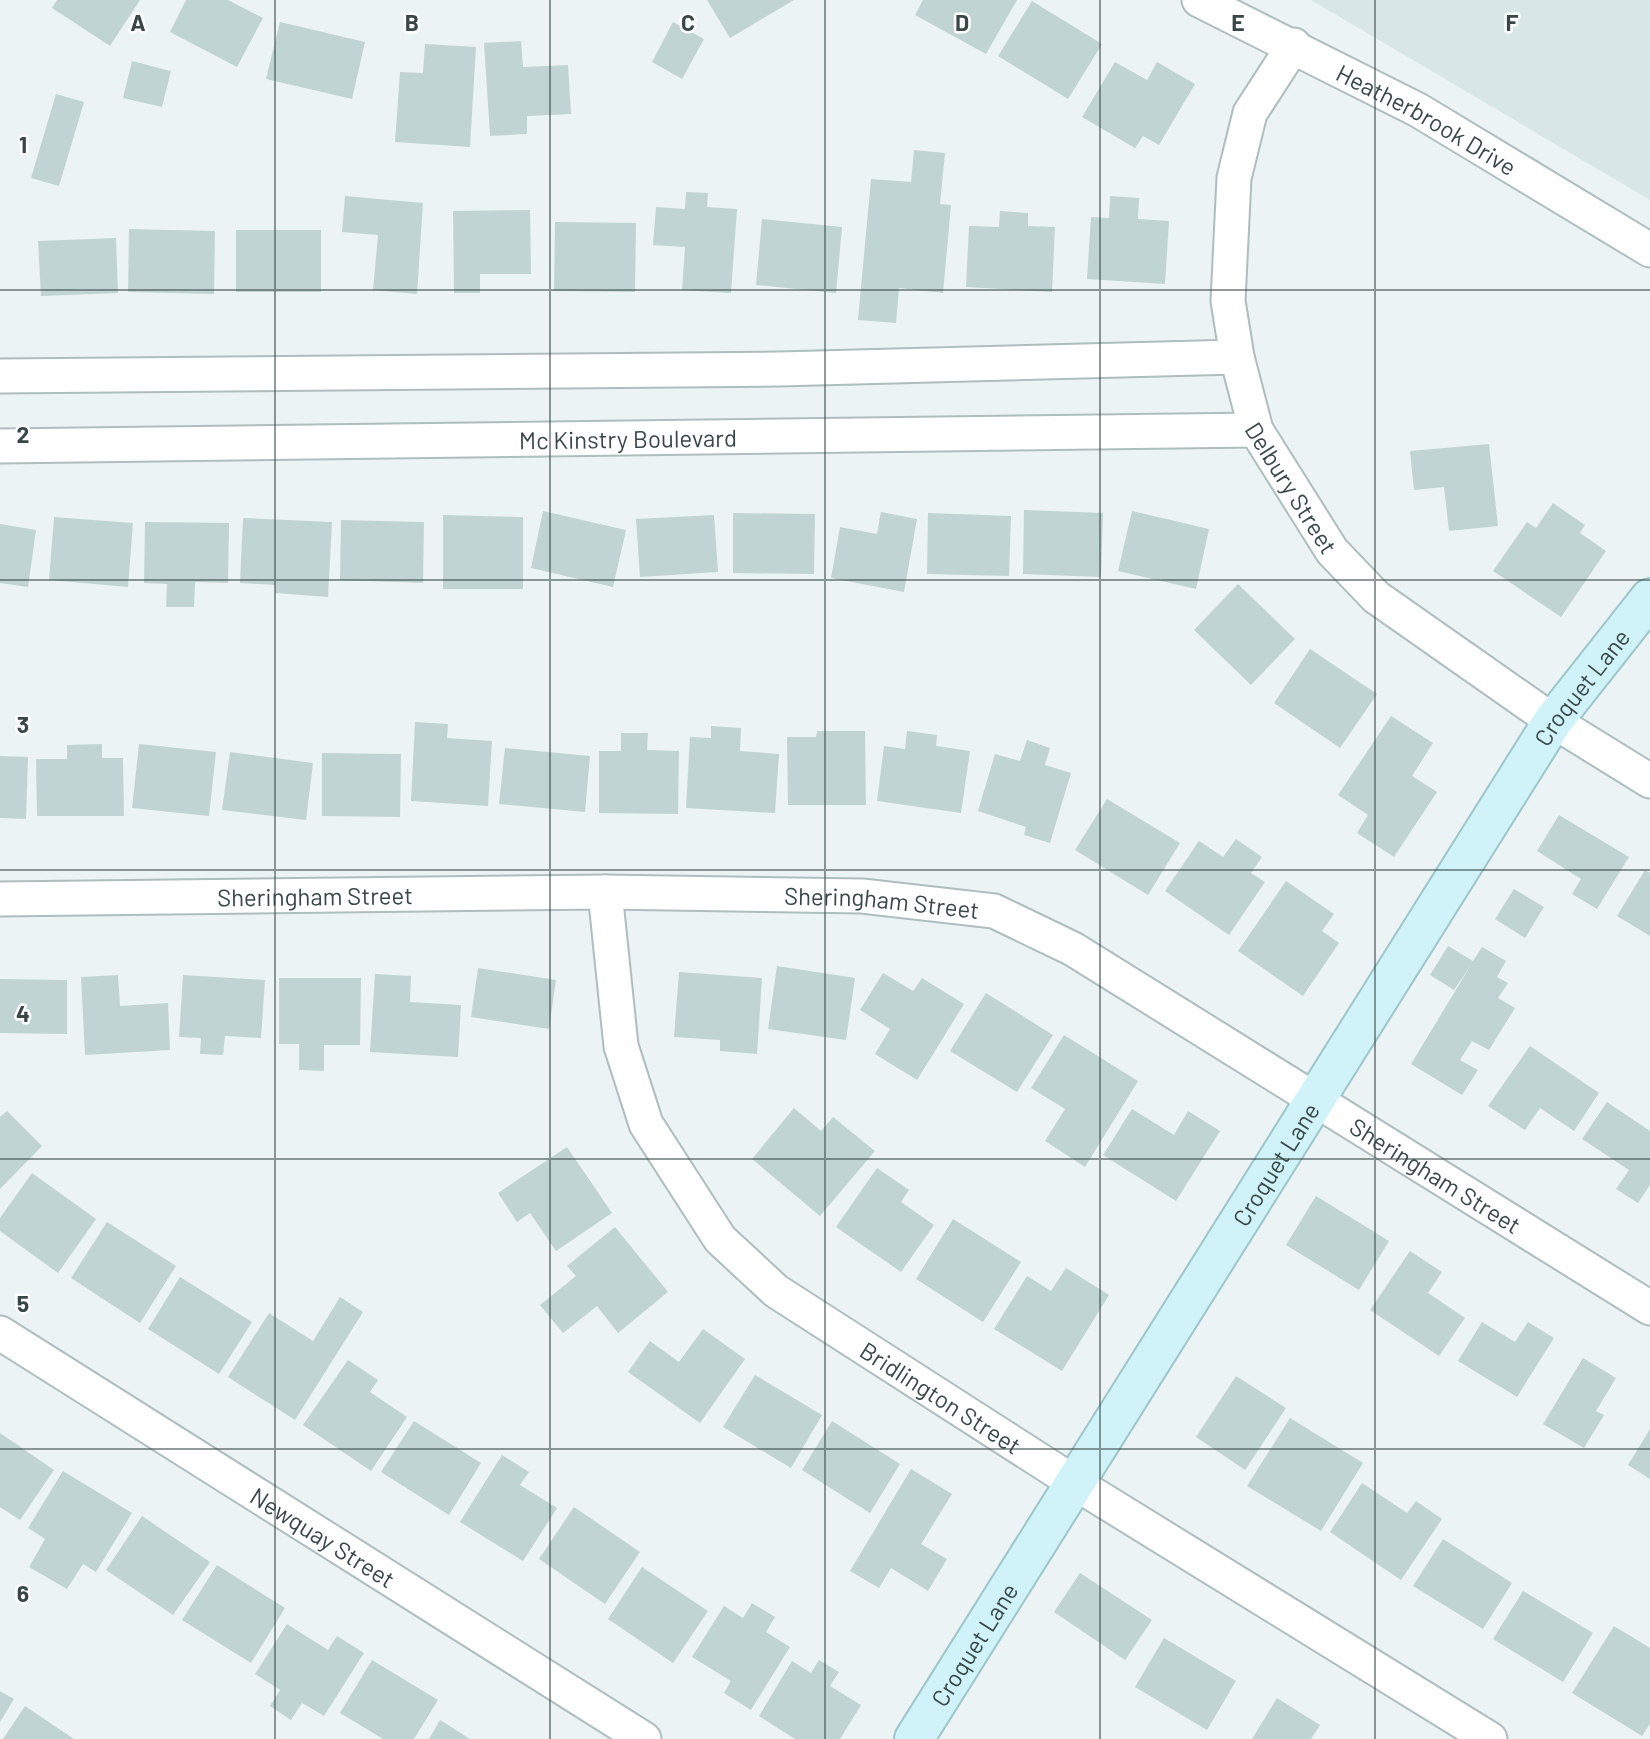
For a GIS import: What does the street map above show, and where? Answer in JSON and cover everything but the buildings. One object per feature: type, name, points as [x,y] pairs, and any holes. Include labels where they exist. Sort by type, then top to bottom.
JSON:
[{"type":"street","name":"Heatherbrook Drive","points":[[1199,0],[1294,45],[1429,117],[1650,250]]},
{"type":"street","name":"Delbury Street","points":[[1294,45],[1250,113],[1234,178],[1228,301],[1237,357],[1256,430],[1332,551],[1376,597],[1553,721],[1650,781]]},
{"type":"street","points":[[0,376],[779,369],[1237,357]]},
{"type":"street","name":"Mc Kinstry Boulevard","points":[[0,446],[1256,430]]},
{"type":"street","name":"Croquet Lane","points":[[914,1739],[1553,721],[1650,598]]},
{"type":"street","name":"Sheringham Street","points":[[0,900],[605,892],[862,896],[994,911],[1073,949],[1317,1098],[1650,1308]]},
{"type":"street","name":"Bridlington Street","points":[[605,892],[621,1046],[646,1124],[720,1239],[776,1291],[1075,1483],[1490,1739]]},
{"type":"street","name":"Newquay Street","points":[[0,1333],[644,1739]]},
{"type":"shaded area","points":[[1311,0],[1650,0],[1650,200]]}]
